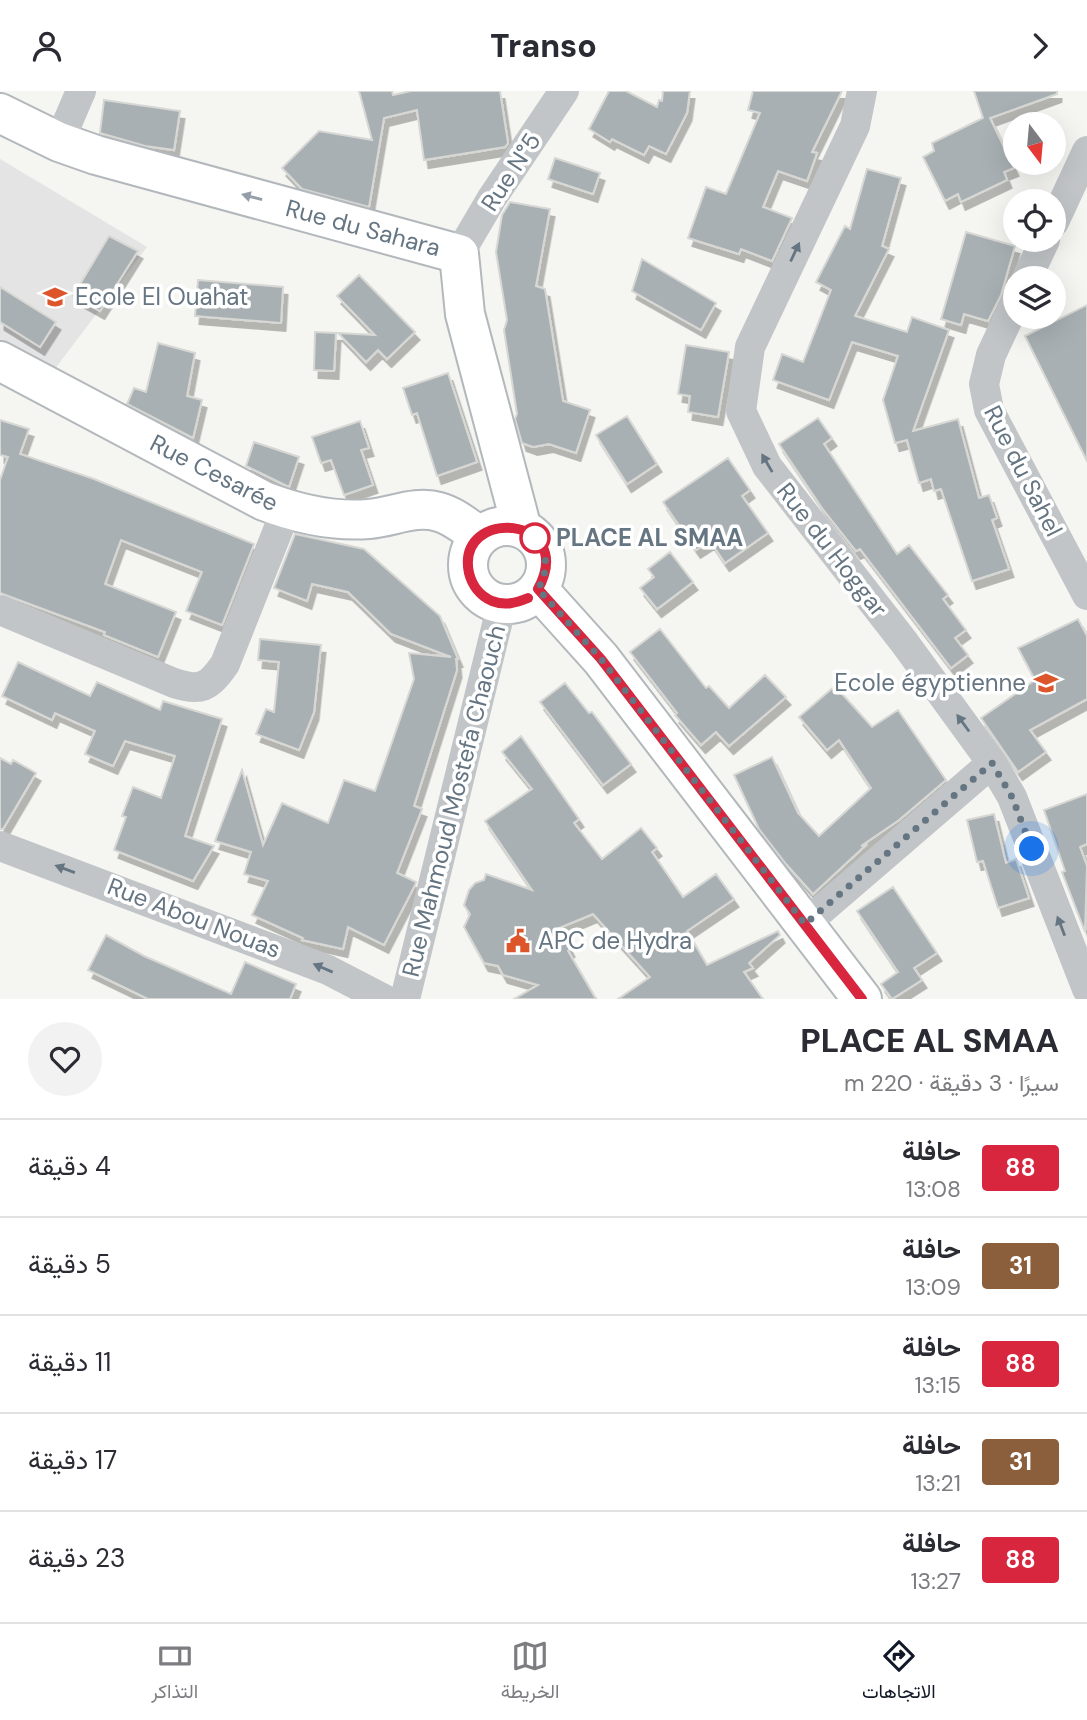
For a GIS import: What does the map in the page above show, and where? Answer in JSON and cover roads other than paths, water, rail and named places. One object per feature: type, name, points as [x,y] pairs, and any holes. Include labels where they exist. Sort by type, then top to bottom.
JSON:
[{"type":"street","points":[[59,142],[81,91]]},
{"type":"street","name":"Rue N°5","points":[[459,254],[492,198],[564,91]]},
{"type":"street","name":"Rue du Hoggar","points":[[862,91],[855,126],[750,347],[741,411],[767,466],[904,642],[992,763],[1012,797],[1085,981]]},
{"type":"street","name":"Rue du Sahara","points":[[0,113],[59,142],[96,155],[459,254],[465,314],[522,529]]},
{"type":"street","points":[[1066,196],[1087,151]]},
{"type":"street","name":"Rue du Sahel","points":[[1003,329],[991,355],[984,384],[989,410],[1087,595]]},
{"type":"street","name":"Rue Cesarée","points":[[0,362],[264,501],[286,510],[351,520],[372,519],[410,511],[437,511],[481,536]]},
{"type":"street","points":[[0,610],[174,683],[188,687],[204,687],[216,677],[225,664],[286,510]]},
{"type":"street","points":[[508,526],[522,529],[538,541],[545,552],[547,565],[544,578],[538,589],[528,598],[516,603],[502,604],[490,600],[472,583],[468,571],[473,546],[481,536],[493,529],[508,526]]},
{"type":"street","points":[[538,589],[601,659],[862,999]]},
{"type":"street","name":"Rue Mahmoud Mostefa Chaouch","points":[[405,999],[502,604]]},
{"type":"street","points":[[805,924],[992,763]]},
{"type":"street","name":"Rue Abou Nouas","points":[[0,845],[328,970],[384,999]]},
{"type":"place","name":"Ecole El Ouahat","points":[[55,297]]},
{"type":"place","name":"PLACE AL SMAA","points":[[535,538]]},
{"type":"place","name":"Ecole égyptienne","points":[[1046,683]]},
{"type":"place","name":"APC de Hydra","points":[[518,941]]}]
